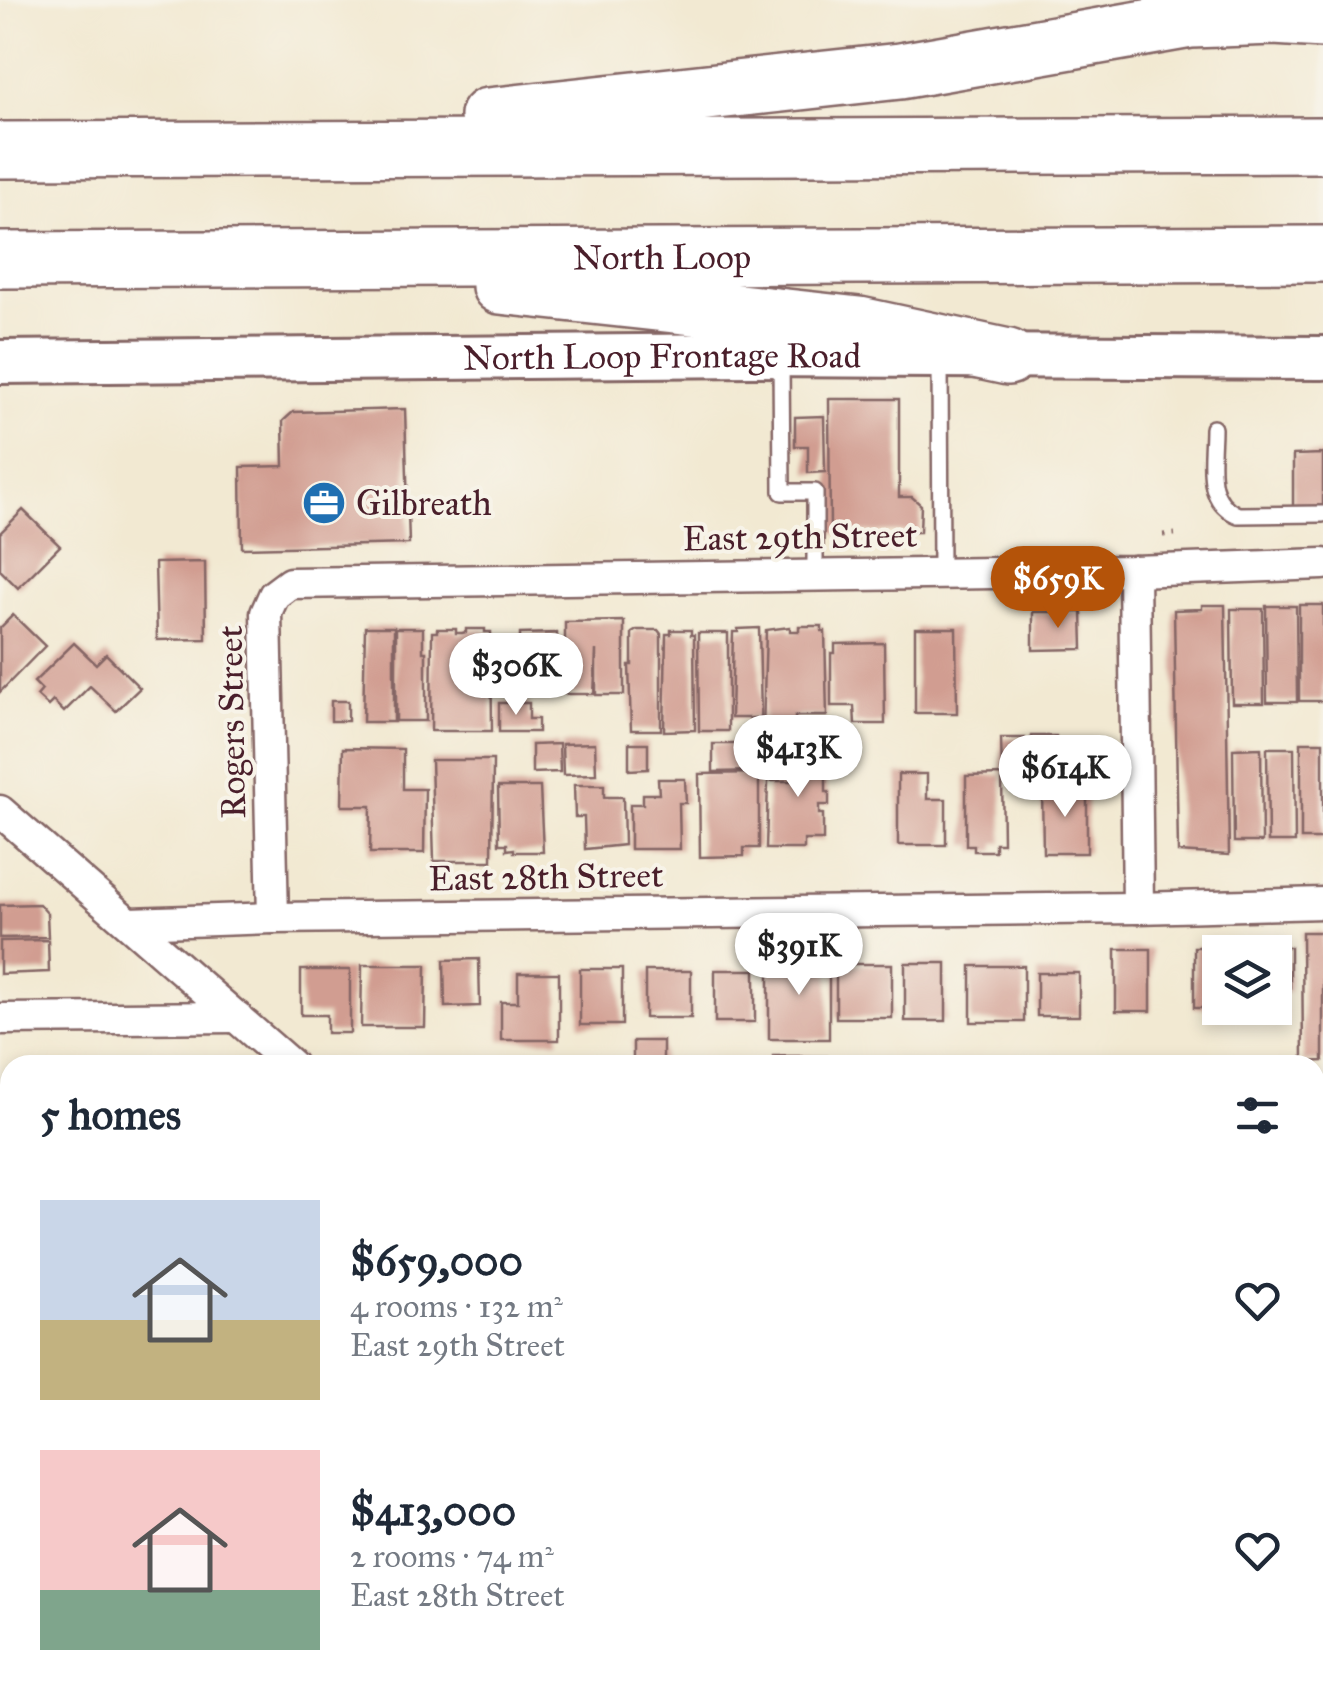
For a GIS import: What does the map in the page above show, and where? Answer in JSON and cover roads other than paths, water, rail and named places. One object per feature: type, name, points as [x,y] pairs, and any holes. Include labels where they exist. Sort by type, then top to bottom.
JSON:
[{"type":"highway","points":[[167,148],[900,71],[1191,20],[1323,20]]},
{"type":"highway","points":[[0,150],[1323,145]]},
{"type":"highway","name":"North Loop","points":[[0,260],[1323,254]]},
{"type":"highway","points":[[234,256],[859,325],[1008,357]]},
{"type":"main road","name":"North Loop Frontage Road","points":[[0,362],[781,355],[1323,358]]},
{"type":"street","name":"East 29th Street","points":[[337,580],[1134,571],[1323,564]]},
{"type":"street","points":[[1134,571],[1138,908]]},
{"type":"street","name":"Rogers Street","points":[[273,918],[266,613],[274,595],[290,584],[337,580]]},
{"type":"street","points":[[0,811],[279,1055]]},
{"type":"street","name":"East 28th Street","points":[[130,923],[1323,903]]},
{"type":"street","points":[[0,1019],[237,1017]]},
{"type":"lane","points":[[781,355],[782,492],[815,492],[815,575]]},
{"type":"lane","points":[[940,356],[941,573]]},
{"type":"lane","points":[[1213,428],[1213,490],[1229,512],[1323,514]]},
{"type":"place","name":"Gilbreath","points":[[324,503]]}]
